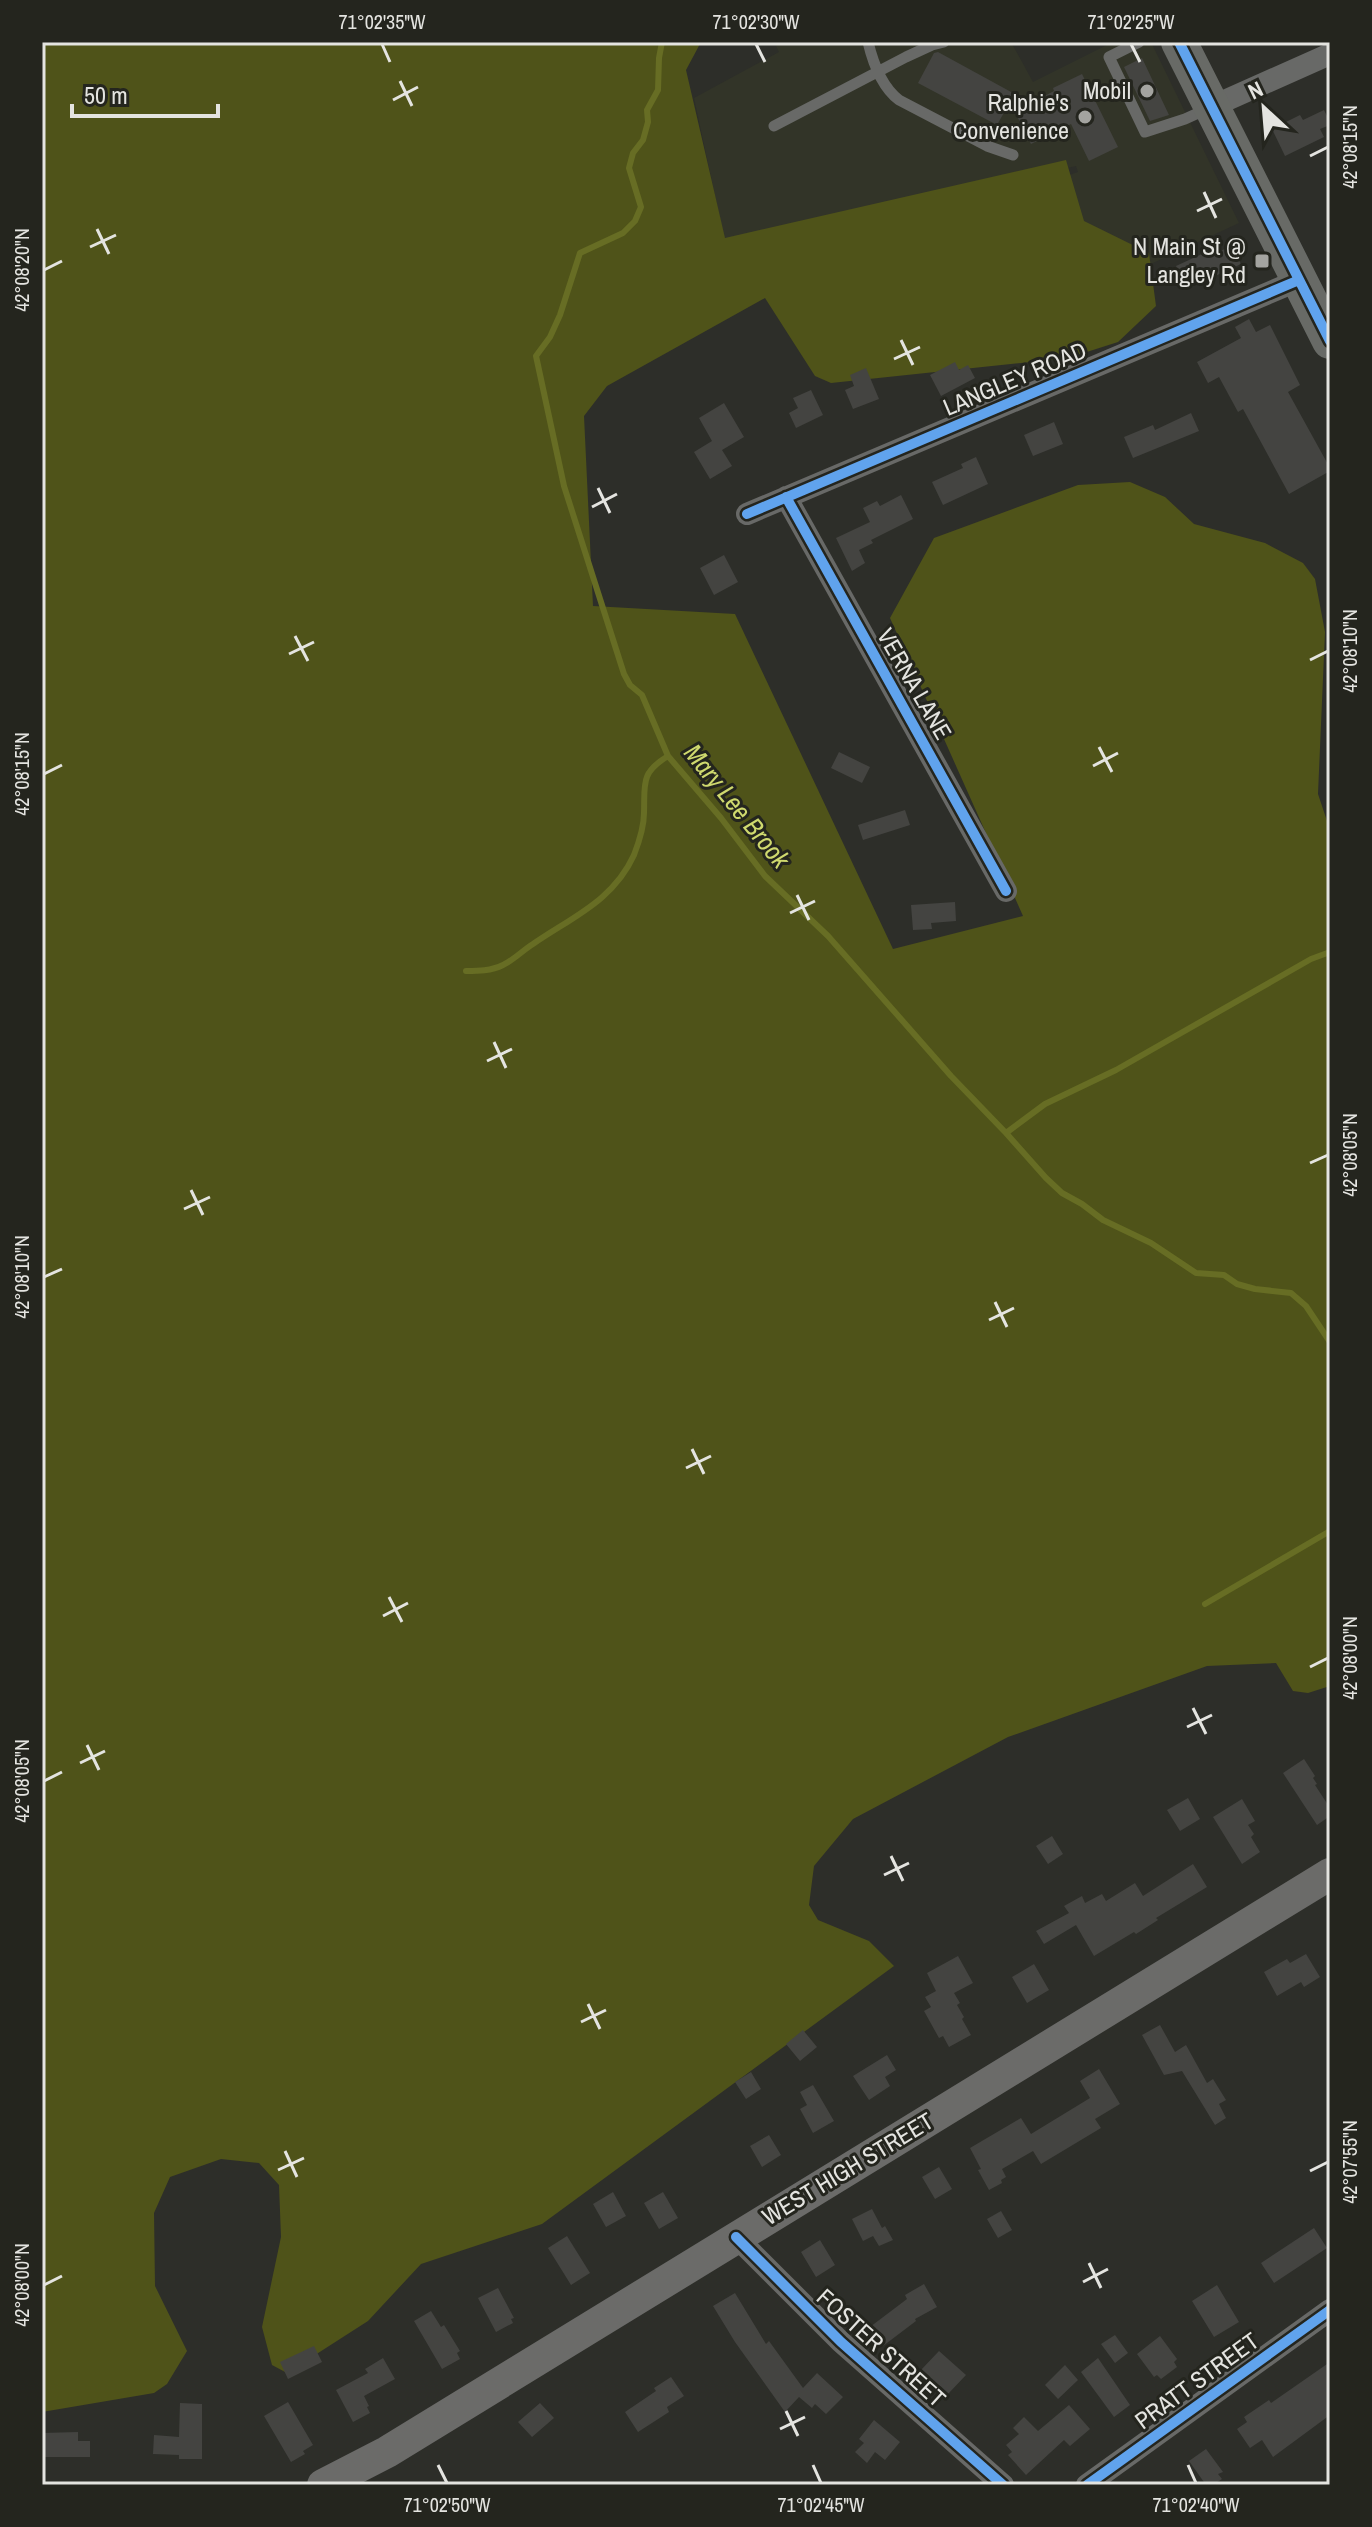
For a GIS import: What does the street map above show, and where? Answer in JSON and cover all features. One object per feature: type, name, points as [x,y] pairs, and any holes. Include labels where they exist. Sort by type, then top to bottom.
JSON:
[{"type":"main road","points":[[1179,42],[1299,280],[1325,320]]},
{"type":"main road","name":"WEST HIGH STREET","points":[[323,2485],[361,2477],[736,2237],[1326,1885]]},
{"type":"street","points":[[1211,107],[1330,54]]},
{"type":"street","name":"LANGLEY ROAD","points":[[747,514],[1299,280]]},
{"type":"street","name":"VERNA LANE","points":[[786,497],[1006,891]]},
{"type":"street","name":"FOSTER STREET","points":[[736,2237],[841,2342],[1003,2485]]},
{"type":"street","name":"PRATT STREET","points":[[1087,2485],[1330,2310]]},
{"type":"lane","points":[[868,42],[878,72],[892,95],[987,146],[1013,155]]},
{"type":"lane","points":[[774,126],[921,49],[944,42]]},
{"type":"lane","points":[[1139,42],[1109,57],[1145,132],[1211,107]]},
{"type":"shaded area","points":[[783,42],[1011,42],[1033,82],[1113,42],[1151,42],[1239,223],[1097,289],[1038,186],[1078,172],[1076,166],[726,247],[694,98],[779,52],[776,46]]},
{"type":"green space","points":[[42,42],[701,42],[686,70],[725,238],[1066,160],[1084,221],[1149,253],[1156,306],[1118,342],[1068,358],[831,383],[815,376],[765,298],[607,386],[584,416],[593,606],[735,614],[893,949],[1023,916],[890,618],[934,538],[1078,485],[1130,482],[1165,497],[1194,524],[1265,543],[1303,563],[1315,579],[1325,632],[1318,794],[1330,830],[1330,1686],[1308,1693],[1293,1691],[1276,1663],[1207,1666],[1008,1737],[853,1819],[814,1866],[809,1905],[818,1920],[869,1941],[894,1966],[542,2224],[421,2264],[368,2321],[287,2373],[272,2365],[262,2327],[281,2237],[279,2185],[259,2163],[221,2159],[170,2177],[154,2213],[155,2286],[187,2351],[167,2384],[154,2393],[42,2412]]},
{"type":"building","points":[[938,52],[1031,103],[1082,74],[1118,147],[1089,161],[1071,124],[1031,144],[1010,102],[997,125],[918,83],[934,53]]},
{"type":"building","name":"Mobil","points":[[1142,58],[1169,115],[1150,121],[1124,67]]},
{"type":"building","points":[[1324,110],[1330,125],[1320,129],[1324,137],[1285,156],[1272,129],[1300,115],[1303,120]]},
{"type":"building","points":[[1232,245],[1241,264],[1200,283],[1195,274],[1182,280],[1176,266],[1217,247],[1219,252]]},
{"type":"building","points":[[1249,319],[1256,332],[1270,325],[1300,385],[1288,392],[1330,468],[1330,471],[1289,494],[1243,409],[1238,412],[1219,377],[1208,383],[1197,362],[1241,338],[1235,327]]},
{"type":"building","points":[[955,362],[959,370],[968,365],[975,378],[941,396],[930,375]]},
{"type":"building","points":[[866,368],[879,399],[853,409],[845,390],[854,386],[850,375]]},
{"type":"building","points":[[811,390],[823,415],[796,428],[789,413],[798,408],[793,398]]},
{"type":"building","points":[[724,403],[744,437],[722,450],[732,466],[710,479],[694,452],[712,441],[699,418]]},
{"type":"building","points":[[1191,413],[1199,431],[1133,458],[1124,437],[1153,425],[1155,430]]},
{"type":"building","points":[[1054,422],[1063,444],[1033,456],[1024,435]]},
{"type":"building","points":[[976,457],[988,484],[943,505],[932,482],[963,468],[961,464]]},
{"type":"building","points":[[901,495],[913,519],[871,540],[873,543],[859,550],[865,563],[852,571],[836,538],[870,522],[863,508],[877,501],[880,506]]},
{"type":"building","points":[[724,555],[738,582],[714,595],[700,568]]},
{"type":"building","points":[[839,752],[870,767],[862,783],[831,768]]},
{"type":"building","points":[[905,810],[910,825],[863,840],[858,825]]},
{"type":"building","points":[[955,902],[956,921],[931,923],[932,929],[913,930],[911,905]]},
{"type":"building","points":[[1304,1759],[1315,1776],[1315,1785],[1330,1808],[1330,1816],[1317,1825],[1283,1773]]},
{"type":"building","points":[[1188,1798],[1200,1819],[1180,1831],[1167,1810]]},
{"type":"building","points":[[1242,1799],[1255,1821],[1248,1825],[1260,1852],[1242,1864],[1213,1817]]},
{"type":"building","points":[[1052,1836],[1063,1854],[1048,1864],[1036,1846]]},
{"type":"building","points":[[1193,1864],[1207,1887],[1136,1934],[1134,1932],[1094,1956],[1076,1925],[1044,1944],[1036,1931],[1069,1913],[1064,1906],[1082,1896],[1085,1903],[1102,1894],[1106,1901],[1135,1883],[1143,1896]]},
{"type":"building","points":[[1306,1954],[1320,1977],[1304,1987],[1301,1982],[1277,1996],[1264,1972],[1287,1959],[1290,1963]]},
{"type":"building","points":[[958,1956],[973,1983],[954,1993],[971,2035],[949,2047],[943,2036],[939,2038],[924,2011],[931,2007],[925,1997],[936,1991],[927,1973]]},
{"type":"building","points":[[1034,1964],[1049,1990],[1027,2003],[1012,1977]]},
{"type":"building","points":[[1160,2025],[1175,2052],[1186,2045],[1207,2083],[1213,2079],[1226,2100],[1219,2104],[1226,2118],[1215,2125],[1182,2071],[1164,2075],[1142,2035]]},
{"type":"building","points":[[803,2030],[817,2047],[800,2061],[786,2044]]},
{"type":"building","points":[[887,2055],[896,2070],[885,2077],[890,2086],[869,2100],[853,2076]]},
{"type":"building","points":[[1099,2069],[1120,2104],[1095,2119],[1101,2128],[1041,2164],[1033,2151],[1002,2169],[1006,2177],[989,2190],[970,2148],[1021,2118],[1031,2134],[1090,2098],[1080,2081]]},
{"type":"building","points":[[751,2072],[761,2089],[746,2099],[735,2082]]},
{"type":"building","points":[[813,2085],[834,2121],[813,2133],[800,2109],[807,2105],[800,2092]]},
{"type":"building","points":[[769,2135],[781,2155],[762,2167],[750,2146]]},
{"type":"building","points":[[939,2167],[952,2189],[935,2199],[922,2177]]},
{"type":"building","points":[[613,2192],[626,2216],[606,2227],[593,2204]]},
{"type":"building","points":[[663,2192],[678,2218],[659,2229],[644,2203]]},
{"type":"building","points":[[872,2209],[893,2240],[879,2246],[873,2236],[863,2241],[852,2219]]},
{"type":"building","points":[[1001,2211],[1012,2230],[998,2238],[987,2219]]},
{"type":"building","points":[[1314,2228],[1327,2248],[1274,2283],[1261,2263]]},
{"type":"building","points":[[567,2236],[590,2273],[571,2285],[548,2248]]},
{"type":"building","points":[[820,2240],[835,2265],[816,2277],[801,2252]]},
{"type":"building","points":[[924,2284],[937,2307],[915,2319],[883,2346],[879,2340],[876,2342],[866,2330],[907,2299],[905,2295]]},
{"type":"building","points":[[1217,2285],[1239,2322],[1214,2337],[1192,2301]]},
{"type":"building","points":[[498,2288],[514,2318],[511,2319],[513,2323],[496,2332],[478,2298]]},
{"type":"building","points":[[735,2293],[766,2344],[769,2341],[803,2388],[817,2373],[843,2397],[826,2414],[815,2404],[812,2408],[799,2397],[785,2412],[713,2306]]},
{"type":"building","points":[[431,2311],[460,2351],[457,2353],[460,2359],[442,2369],[414,2321]]},
{"type":"building","points":[[1115,2335],[1128,2353],[1115,2363],[1101,2344]]},
{"type":"building","points":[[1160,2336],[1177,2359],[1174,2362],[1177,2367],[1161,2379],[1157,2375],[1154,2377],[1137,2354]]},
{"type":"building","points":[[314,2346],[322,2362],[288,2379],[280,2362]]},
{"type":"building","points":[[939,2351],[966,2375],[948,2394],[921,2370]]},
{"type":"building","points":[[383,2358],[395,2379],[364,2396],[370,2413],[353,2422],[336,2390],[368,2373],[365,2369]]},
{"type":"building","points":[[1098,2358],[1130,2405],[1114,2417],[1081,2372]]},
{"type":"building","points":[[1330,2362],[1330,2415],[1273,2457],[1262,2440],[1250,2448],[1237,2429],[1247,2422],[1244,2417],[1269,2400],[1271,2403]]},
{"type":"building","points":[[1065,2365],[1078,2380],[1058,2399],[1045,2385]]},
{"type":"building","points":[[671,2377],[684,2396],[667,2407],[669,2412],[638,2432],[625,2412]]},
{"type":"building","points":[[288,2402],[313,2445],[291,2462],[264,2416]]},
{"type":"building","points":[[180,2403],[202,2404],[202,2459],[153,2454],[154,2435],[179,2437]]},
{"type":"building","points":[[540,2403],[554,2418],[532,2437],[518,2422]]},
{"type":"building","points":[[1069,2405],[1090,2429],[1070,2446],[1064,2440],[1026,2475],[1008,2455],[1012,2452],[1006,2445],[1019,2434],[1013,2428],[1024,2417],[1038,2431]]},
{"type":"building","points":[[874,2420],[900,2442],[885,2460],[875,2452],[867,2463],[855,2452],[864,2443],[859,2439]]},
{"type":"building","points":[[78,2432],[78,2441],[90,2441],[90,2457],[42,2457],[42,2433]]},
{"type":"building","points":[[1206,2449],[1223,2472],[1218,2474],[1222,2479],[1213,2485],[1206,2485],[1189,2461]]},
{"type":"waterway","name":"Mary Lee Brook","points":[[662,42],[658,90],[647,110],[648,122],[643,140],[633,153],[629,168],[641,207],[635,221],[623,233],[580,253],[560,315],[550,337],[536,356],[564,486],[624,674],[630,685],[642,695],[668,756],[765,876],[828,936],[1046,1178],[1062,1193],[1103,1220],[1151,1243],[1196,1273],[1224,1275],[1237,1284],[1255,1289],[1291,1293],[1306,1306],[1330,1342]]},
{"type":"waterway","points":[[466,971],[489,970],[507,963],[590,907],[615,885],[634,855],[639,840],[648,774],[668,756]]},
{"type":"waterway","points":[[1006,1133],[1045,1104],[1116,1070],[1311,959],[1330,952]]},
{"type":"waterway","name":"Mary Lee Brook","points":[[1205,1604],[1330,1531]]},
{"type":"cycle path","points":[[1179,42],[1330,341]]},
{"type":"cycle path","points":[[747,514],[1299,280]]},
{"type":"cycle path","points":[[786,497],[1006,891]]},
{"type":"cycle path","points":[[736,2237],[841,2342],[1003,2485]]},
{"type":"cycle path","points":[[1087,2485],[1330,2310]]},
{"type":"place","name":"Mobil","points":[[1147,91]]},
{"type":"place","name":"Ralphie's Convenience","points":[[1085,117]]},
{"type":"place","name":"N Main St @ Langley Rd","points":[[1262,261]]}]
